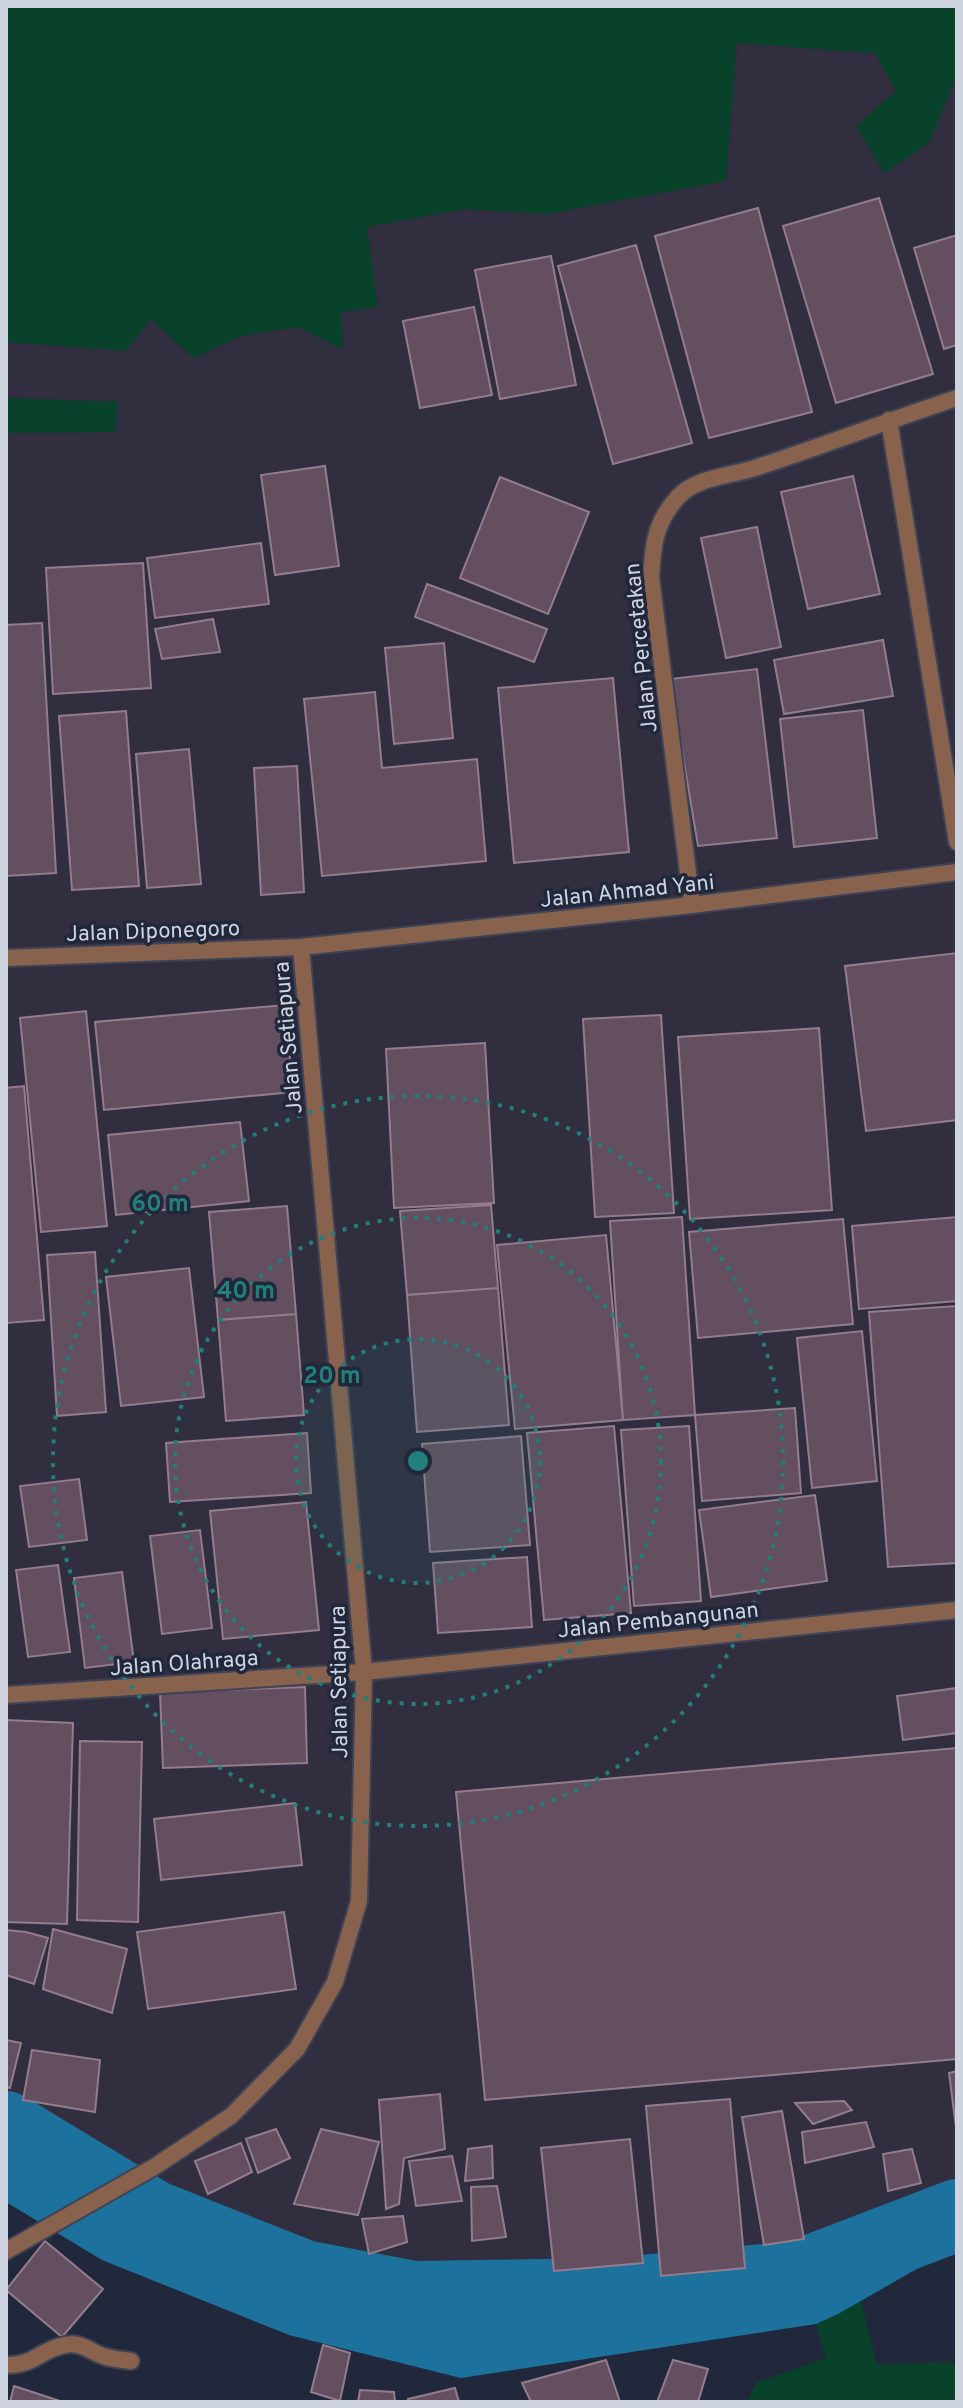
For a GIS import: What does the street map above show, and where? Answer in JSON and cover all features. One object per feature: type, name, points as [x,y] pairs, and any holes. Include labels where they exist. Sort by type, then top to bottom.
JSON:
[{"type":"street","name":"Jalan Percetakan","points":[[692,905],[651,577],[653,540],[665,515],[680,495],[703,482],[756,468],[957,398]]},
{"type":"street","points":[[889,420],[953,789],[957,842]]},
{"type":"street","name":"Jalan Ahmad Yani","points":[[301,947],[692,905],[957,872]]},
{"type":"street","name":"Jalan Diponegoro","points":[[6,958],[301,947]]},
{"type":"street","name":"Jalan Setiapura","points":[[6,2251],[154,2167],[231,2116],[297,2049],[335,1982],[359,1901],[364,1672],[301,947]]},
{"type":"street","name":"Jalan Pembangunan","points":[[364,1672],[957,1610]]},
{"type":"street","name":"Jalan Olahraga","points":[[6,1695],[364,1672]]},
{"type":"street","points":[[6,2365],[23,2365],[47,2350],[67,2344],[83,2345],[104,2357],[131,2361]]},
{"type":"shaded area","points":[[737,43],[875,53],[896,91],[957,75],[957,2224],[917,2243],[830,2276],[703,2311],[539,2328],[325,2293],[68,2186],[6,2147],[6,433],[115,432],[118,402],[6,398],[6,342],[125,351],[151,319],[194,358],[241,336],[299,327],[341,312],[378,307],[366,227],[465,209],[548,214]]},
{"type":"green space","points":[[6,6],[957,6],[957,75],[929,143],[884,173],[856,126],[896,91],[875,53],[737,43],[726,181],[548,214],[465,209],[367,227],[378,307],[341,312],[343,350],[299,327],[241,336],[194,358],[151,319],[126,351],[6,342]]},
{"type":"green space","points":[[6,398],[118,402],[115,432],[6,433]]},
{"type":"green space","points":[[861,2301],[877,2365],[957,2362],[957,2402],[747,2402],[756,2383],[826,2358],[816,2324]]},
{"type":"water","points":[[6,2147],[68,2186],[325,2293],[539,2328],[703,2311],[830,2276],[917,2243],[957,2224],[957,2246],[816,2324],[461,2378],[289,2335],[102,2260],[6,2202]]},
{"type":"building","points":[[879,198],[933,374],[836,403],[783,226]]},
{"type":"building","points":[[758,208],[812,412],[709,438],[655,236]]},
{"type":"building","points":[[957,235],[957,345],[944,349],[914,248]]},
{"type":"building","points":[[636,245],[692,443],[613,464],[558,266]]},
{"type":"building","points":[[551,256],[576,385],[500,399],[475,270]]},
{"type":"building","points":[[474,307],[492,395],[420,408],[403,321]]},
{"type":"building","points":[[325,466],[339,566],[275,575],[261,475]]},
{"type":"building","points":[[853,476],[880,594],[808,609],[781,492]]},
{"type":"building","points":[[500,477],[589,512],[548,614],[460,578]]},
{"type":"building","points":[[757,527],[781,647],[726,658],[701,538]]},
{"type":"building","points":[[261,543],[269,604],[155,618],[147,558]]},
{"type":"building","points":[[143,563],[151,688],[53,694],[46,568]]},
{"type":"building","points":[[427,584],[547,629],[534,662],[415,617]]},
{"type":"building","points":[[213,619],[220,652],[162,659],[155,629]]},
{"type":"building","points":[[42,623],[56,873],[6,876],[6,625]]},
{"type":"building","points":[[883,640],[893,696],[784,714],[774,660]]},
{"type":"building","points":[[444,643],[453,738],[394,744],[385,648]]},
{"type":"building","points":[[757,669],[777,838],[698,846],[670,679]]},
{"type":"building","points":[[613,678],[629,852],[514,863],[498,688]]},
{"type":"building","points":[[375,692],[382,768],[477,759],[486,861],[322,876],[304,699]]},
{"type":"building","points":[[863,710],[877,838],[794,847],[780,719]]},
{"type":"building","points":[[126,711],[139,886],[72,890],[59,716]]},
{"type":"building","points":[[189,749],[201,884],[147,888],[136,754]]},
{"type":"building","points":[[297,766],[304,892],[261,895],[254,768]]},
{"type":"building","points":[[957,953],[957,1120],[866,1131],[845,966]]},
{"type":"building","points":[[285,1005],[293,1092],[104,1110],[95,1022]]},
{"type":"building","points":[[86,1011],[107,1226],[41,1232],[20,1018]]},
{"type":"building","points":[[661,1015],[674,1213],[595,1217],[583,1019]]},
{"type":"building","points":[[819,1028],[832,1210],[690,1219],[678,1037]]},
{"type":"building","points":[[485,1043],[494,1203],[394,1208],[386,1049]]},
{"type":"building","points":[[24,1086],[44,1320],[6,1323],[6,1088]]},
{"type":"building","points":[[240,1122],[249,1201],[116,1215],[108,1135]]},
{"type":"building","points":[[491,1205],[498,1288],[407,1295],[400,1211]]},
{"type":"building","points":[[287,1206],[296,1314],[218,1320],[209,1212]]},
{"type":"building","points":[[682,1217],[695,1415],[623,1420],[610,1221]]},
{"type":"building","points":[[957,1217],[957,1301],[859,1309],[852,1226]]},
{"type":"building","points":[[843,1219],[853,1324],[698,1338],[689,1232]]},
{"type":"building","points":[[606,1235],[623,1420],[515,1429],[497,1245]]},
{"type":"building","points":[[95,1252],[106,1412],[57,1416],[47,1255]]},
{"type":"building","points":[[189,1268],[204,1397],[121,1406],[106,1277]]},
{"type":"building","points":[[498,1288],[509,1425],[417,1432],[407,1295]]},
{"type":"building","points":[[957,1306],[957,1563],[888,1567],[869,1312]]},
{"type":"building","points":[[296,1314],[304,1415],[226,1421],[218,1320]]},
{"type":"building","points":[[862,1331],[877,1481],[812,1488],[797,1338]]},
{"type":"building","points":[[795,1408],[801,1493],[702,1501],[695,1415]]},
{"type":"building","points":[[614,1426],[631,1613],[544,1620],[527,1433]]},
{"type":"building","points":[[689,1426],[701,1601],[634,1606],[621,1430]]},
{"type":"building","points":[[307,1433],[311,1493],[170,1502],[166,1443]]},
{"type":"building","points":[[521,1436],[530,1545],[430,1552],[422,1444]]},
{"type":"building","points":[[79,1479],[87,1540],[29,1547],[20,1486]]},
{"type":"building","points":[[815,1495],[827,1581],[711,1597],[699,1510]]},
{"type":"building","points":[[306,1502],[319,1630],[223,1639],[210,1511]]},
{"type":"building","points":[[200,1530],[212,1628],[162,1634],[150,1536]]},
{"type":"building","points":[[527,1557],[532,1627],[438,1633],[433,1563]]},
{"type":"building","points":[[58,1565],[70,1652],[28,1657],[16,1570]]},
{"type":"building","points":[[122,1572],[134,1662],[85,1668],[74,1578]]},
{"type":"building","points":[[305,1687],[307,1763],[163,1768],[160,1692]]},
{"type":"building","points":[[957,1688],[957,1733],[903,1740],[897,1696]]},
{"type":"building","points":[[6,1720],[73,1723],[67,1924],[6,1922]]},
{"type":"building","points":[[80,1741],[142,1742],[138,1922],[77,1920]]},
{"type":"building","points":[[957,1748],[957,2059],[485,2100],[456,1792]]},
{"type":"building","points":[[295,1803],[302,1865],[161,1880],[154,1819]]},
{"type":"building","points":[[284,1912],[296,1989],[148,2009],[137,1932]]},
{"type":"building","points":[[53,1929],[127,1949],[112,2013],[43,1989]]},
{"type":"building","points":[[6,1930],[48,1938],[34,1984],[6,1975]]},
{"type":"building","points":[[6,2040],[21,2043],[10,2088],[6,2087]]},
{"type":"building","points":[[32,2050],[100,2060],[95,2112],[23,2100]]},
{"type":"building","points":[[957,2071],[957,2135],[949,2073]]},
{"type":"building","points":[[440,2094],[445,2149],[404,2158],[399,2204],[386,2209],[379,2100]]},
{"type":"building","points":[[730,2099],[745,2268],[661,2276],[646,2106]]},
{"type":"building","points":[[844,2101],[852,2110],[813,2124],[795,2103]]},
{"type":"building","points":[[782,2111],[804,2239],[764,2245],[742,2117]]},
{"type":"building","points":[[866,2122],[874,2147],[805,2163],[802,2132]]},
{"type":"building","points":[[276,2129],[290,2158],[258,2173],[246,2139]]},
{"type":"building","points":[[321,2129],[379,2142],[358,2215],[294,2204]]},
{"type":"building","points":[[630,2139],[643,2263],[554,2271],[541,2148]]},
{"type":"building","points":[[241,2143],[252,2172],[208,2194],[195,2161]]},
{"type":"building","points":[[492,2146],[493,2178],[465,2181],[468,2149]]},
{"type":"building","points":[[912,2149],[921,2183],[888,2191],[883,2154]]},
{"type":"building","points":[[452,2156],[462,2201],[416,2206],[409,2161]]},
{"type":"building","points":[[497,2186],[506,2237],[472,2241],[471,2187]]},
{"type":"building","points":[[403,2216],[407,2242],[369,2254],[362,2219]]},
{"type":"building","points":[[45,2241],[103,2289],[62,2337],[6,2290]]},
{"type":"building","points":[[323,2345],[350,2353],[340,2401],[311,2392]]},
{"type":"building","points":[[606,2360],[620,2402],[531,2402],[522,2383]]},
{"type":"building","points":[[673,2360],[708,2369],[698,2402],[657,2402]]},
{"type":"building","points":[[14,2386],[63,2402],[10,2402]]},
{"type":"building","points":[[455,2388],[459,2402],[409,2402],[408,2399]]},
{"type":"building","points":[[360,2390],[394,2392],[395,2402],[358,2402]]},
{"type":"waterway","points":[[6,2127],[153,2216],[304,2276],[414,2297],[608,2294],[795,2277],[957,2215]]}]
